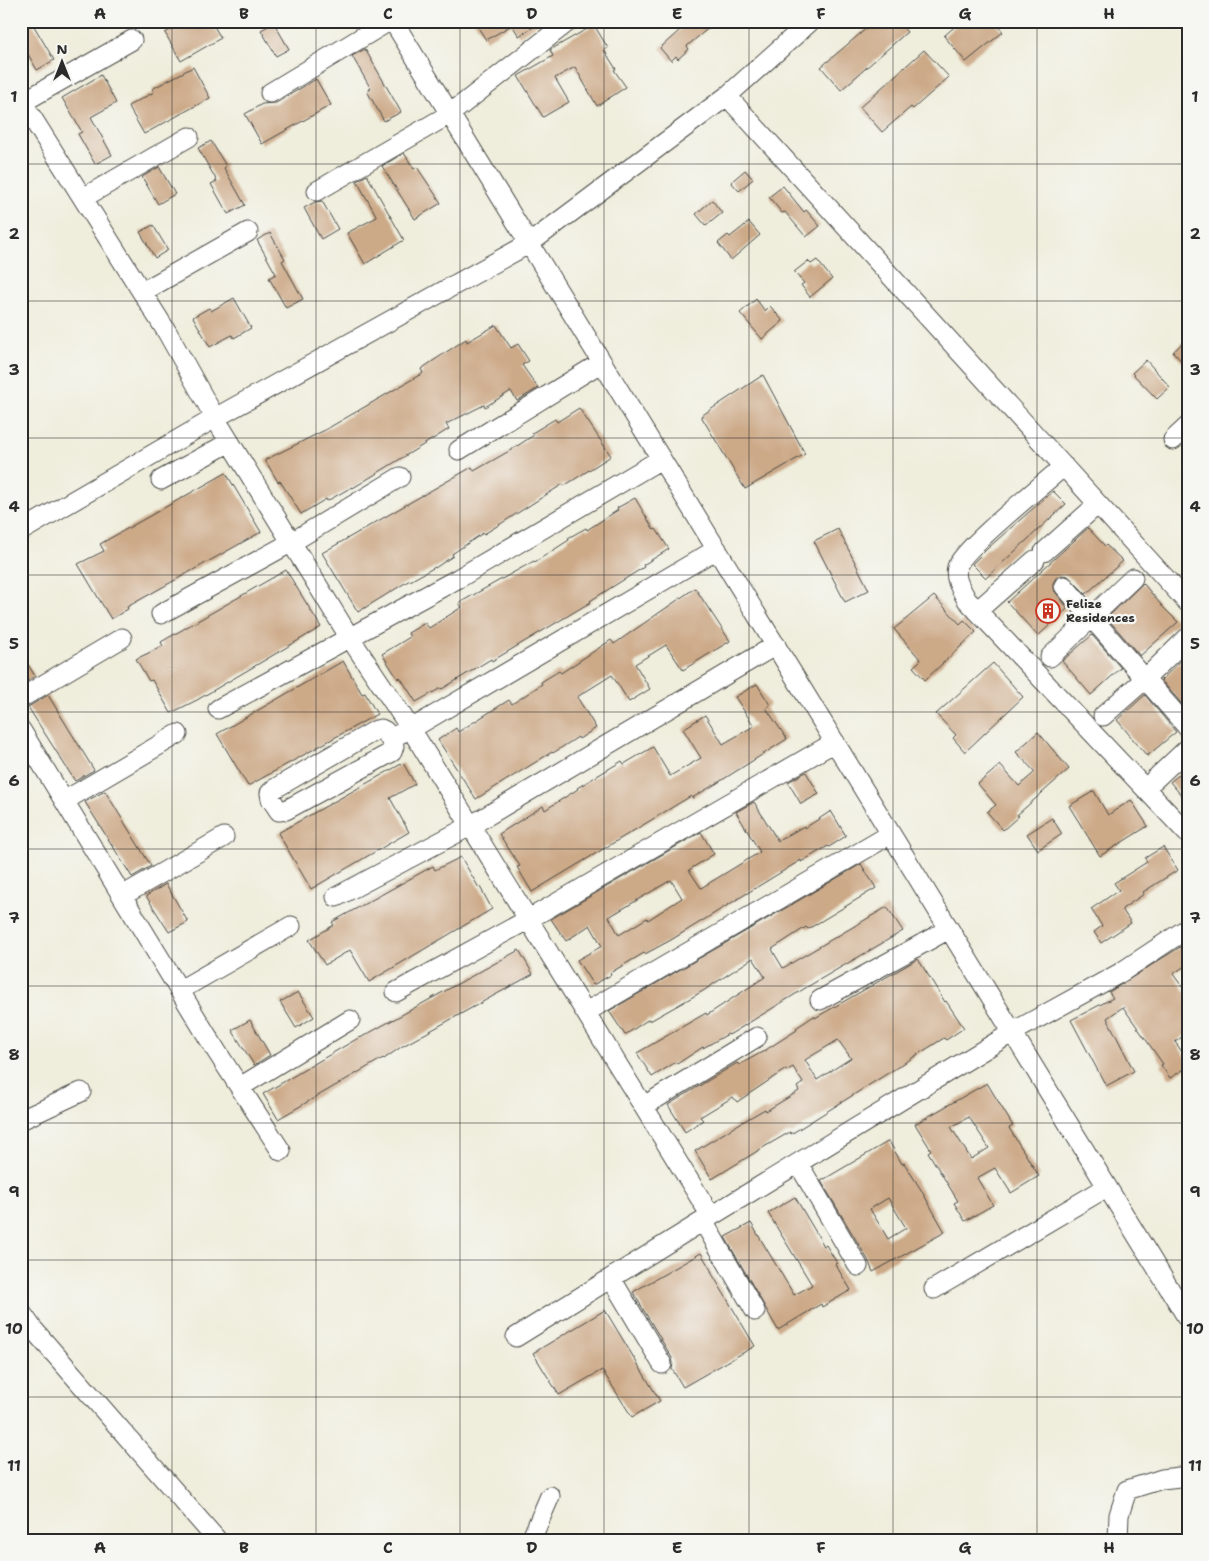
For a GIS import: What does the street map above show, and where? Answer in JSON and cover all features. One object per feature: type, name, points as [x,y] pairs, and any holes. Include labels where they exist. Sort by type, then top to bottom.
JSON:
[{"type":"street","points":[[270,93],[389,21]]},
{"type":"street","points":[[393,21],[1188,1319]]},
{"type":"street","points":[[316,191],[450,114],[569,21]]},
{"type":"street","points":[[21,532],[215,418],[530,243],[727,96],[811,21]]},
{"type":"street","points":[[132,40],[22,101],[167,332],[215,418],[350,638],[411,729],[644,1106],[707,1218],[755,1311]]},
{"type":"street","points":[[727,96],[1188,603]]},
{"type":"street","points":[[83,198],[189,137]]},
{"type":"street","points":[[142,292],[248,232]]},
{"type":"street","points":[[459,450],[602,362]]},
{"type":"street","points":[[1172,440],[1188,426]]},
{"type":"street","points":[[161,480],[230,442]]},
{"type":"street","points":[[218,709],[459,578],[661,459]]},
{"type":"street","points":[[1064,466],[960,559],[956,575],[958,585],[966,600],[1188,834]]},
{"type":"street","points":[[161,614],[292,542],[400,477]]},
{"type":"street","points":[[977,611],[1098,504]]},
{"type":"street","points":[[390,738],[411,729],[717,550]]},
{"type":"street","points":[[1050,657],[1133,578]]},
{"type":"street","points":[[1064,586],[1188,728]]},
{"type":"street","points":[[21,698],[122,638]]},
{"type":"street","points":[[1103,716],[1187,638]]},
{"type":"street","points":[[336,897],[470,826],[776,645]]},
{"type":"street","points":[[381,729],[385,731],[390,738],[394,746],[392,752],[286,810],[279,811],[271,799],[270,793],[274,789],[376,730],[381,729]]},
{"type":"street","points":[[21,730],[281,1151]]},
{"type":"street","points":[[64,801],[178,734]]},
{"type":"street","points":[[396,992],[529,920],[835,742]]},
{"type":"street","points":[[1154,780],[1188,748]]},
{"type":"street","points":[[586,1012],[891,834]]},
{"type":"street","points":[[122,896],[224,837]]},
{"type":"street","points":[[180,990],[291,926]]},
{"type":"street","points":[[516,1337],[707,1218],[1013,1032],[1120,973],[1188,928]]},
{"type":"street","points":[[820,1000],[949,929]]},
{"type":"street","points":[[240,1087],[350,1020]]},
{"type":"street","points":[[644,1106],[757,1037]]},
{"type":"street","points":[[21,1120],[81,1092]]},
{"type":"street","points":[[798,1163],[858,1266]]},
{"type":"street","points":[[934,1289],[1108,1187]]},
{"type":"street","points":[[611,1278],[662,1364]]},
{"type":"street","points":[[21,1312],[39,1336],[218,1540]]},
{"type":"street","points":[[1118,1540],[1118,1515],[1127,1490],[1162,1479],[1188,1476]]},
{"type":"street","points":[[531,1540],[550,1496]]},
{"type":"building","points":[[21,21],[31,21],[54,60],[37,70],[21,42]]},
{"type":"building","points":[[186,21],[211,21],[221,38],[181,61],[165,33]]},
{"type":"building","points":[[474,21],[543,21],[519,36],[512,25],[486,40]]},
{"type":"building","points":[[690,21],[717,21],[687,46],[689,49],[678,59],[676,56],[671,61],[660,48]]},
{"type":"building","points":[[875,21],[897,21],[907,32],[841,90],[821,67]]},
{"type":"building","points":[[961,21],[994,21],[1003,32],[966,62],[944,36]]},
{"type":"building","points":[[274,23],[289,49],[276,56],[261,30]]},
{"type":"building","points":[[594,25],[608,48],[604,50],[616,69],[614,70],[626,87],[597,106],[575,67],[555,78],[569,102],[543,117],[518,76],[553,56],[550,50]]},
{"type":"building","points":[[365,49],[401,112],[384,121],[367,91],[371,89],[352,56]]},
{"type":"building","points":[[924,50],[949,77],[913,109],[911,107],[882,132],[860,107]]},
{"type":"building","points":[[193,67],[210,98],[144,134],[128,106],[154,92],[152,89]]},
{"type":"building","points":[[101,75],[116,103],[91,117],[112,155],[95,164],[78,134],[82,132],[62,98]]},
{"type":"building","points":[[316,79],[331,105],[262,144],[245,114],[262,104],[276,103]]},
{"type":"building","points":[[211,141],[226,166],[224,168],[245,205],[228,214],[211,184],[217,181],[198,148]]},
{"type":"building","points":[[404,153],[414,169],[417,167],[441,203],[415,219],[382,166]]},
{"type":"building","points":[[159,167],[175,194],[158,204],[142,177]]},
{"type":"building","points":[[745,170],[753,179],[739,191],[731,182]]},
{"type":"building","points":[[367,175],[404,240],[365,264],[347,233],[377,217],[357,181]]},
{"type":"building","points":[[783,186],[804,212],[806,210],[820,226],[806,237],[785,212],[782,213],[769,197]]},
{"type":"building","points":[[712,200],[722,213],[706,226],[696,214]]},
{"type":"building","points":[[322,201],[338,229],[321,239],[304,208],[315,202]]},
{"type":"building","points":[[749,222],[760,235],[731,260],[718,243],[728,235],[730,237]]},
{"type":"building","points":[[153,225],[168,250],[155,258],[140,232]]},
{"type":"building","points":[[270,233],[285,259],[282,261],[303,299],[286,308],[269,278],[276,274],[257,240]]},
{"type":"building","points":[[817,260],[832,279],[810,297],[801,285],[804,283],[794,272],[808,261],[811,264]]},
{"type":"building","points":[[234,298],[251,328],[234,338],[232,335],[210,347],[193,317],[209,308],[211,311]]},
{"type":"building","points":[[756,299],[765,311],[770,306],[783,321],[762,339],[740,313]]},
{"type":"building","points":[[496,325],[511,348],[518,344],[529,361],[522,365],[538,388],[517,401],[511,391],[485,407],[484,405],[446,424],[449,429],[353,488],[327,501],[326,499],[301,514],[265,460],[325,430],[423,373],[421,369],[466,339],[467,342]]},
{"type":"building","points":[[1188,338],[1188,368],[1173,352]]},
{"type":"building","points":[[1146,360],[1170,387],[1157,399],[1132,373]]},
{"type":"building","points":[[763,375],[805,454],[745,489],[701,416]]},
{"type":"building","points":[[579,408],[611,456],[483,533],[435,568],[410,580],[358,612],[322,553],[472,467],[474,471],[511,450],[534,435],[532,433],[555,419],[557,422]]},
{"type":"building","points":[[226,473],[261,532],[127,607],[128,609],[111,619],[78,564],[104,551],[100,544]]},
{"type":"building","points":[[1053,491],[1066,504],[986,578],[972,564]]},
{"type":"building","points":[[635,498],[654,530],[656,529],[669,549],[591,602],[492,661],[491,659],[442,689],[416,702],[382,654],[410,637],[408,633],[425,623],[429,628],[462,607],[459,603],[535,562],[569,540],[568,538],[586,528],[587,530],[618,510],[617,508]]},
{"type":"building","points":[[1088,528],[1123,561],[1086,594],[1068,576],[1062,575],[1056,578],[1053,583],[1053,589],[1068,608],[1038,636],[1007,602]]},
{"type":"building","points":[[838,529],[869,590],[845,602],[814,541]]},
{"type":"building","points":[[286,570],[321,627],[197,700],[171,713],[152,680],[149,681],[136,659],[163,646],[161,642]]},
{"type":"building","points":[[1143,583],[1178,622],[1140,656],[1107,618]]},
{"type":"building","points":[[695,588],[730,641],[683,670],[666,645],[635,664],[650,689],[629,702],[612,675],[577,697],[596,728],[579,739],[578,737],[552,752],[476,799],[438,740],[456,728],[458,732],[509,700],[512,704],[542,684],[541,682],[559,671],[561,673],[611,640],[614,644]]},
{"type":"building","points":[[934,596],[960,624],[964,620],[976,632],[925,680],[913,667],[921,660],[894,629]]},
{"type":"building","points":[[1092,635],[1121,668],[1091,695],[1062,661]]},
{"type":"building","points":[[21,653],[35,676],[21,685]]},
{"type":"building","points":[[1188,654],[1188,711],[1161,680]]},
{"type":"building","points":[[343,661],[362,694],[365,693],[377,714],[248,786],[217,734]]},
{"type":"building","points":[[993,663],[1023,697],[965,752],[953,738],[956,735],[936,714]]},
{"type":"building","points":[[757,684],[770,705],[766,708],[787,739],[719,782],[692,798],[691,796],[532,892],[517,867],[520,866],[499,834],[543,806],[545,810],[622,761],[624,764],[653,747],[670,776],[701,758],[683,729],[705,715],[723,744],[754,726],[735,697]]},
{"type":"building","points":[[48,695],[94,770],[75,781],[28,707]]},
{"type":"building","points":[[1145,695],[1176,732],[1147,756],[1117,720]]},
{"type":"building","points":[[1038,732],[1069,769],[1017,815],[1019,816],[1003,830],[987,812],[996,805],[978,784],[1000,765],[1019,786],[1035,772],[1016,752]]},
{"type":"building","points":[[403,763],[415,784],[390,798],[409,832],[311,889],[278,833]]},
{"type":"building","points":[[1188,767],[1188,790],[1182,796],[1170,782]]},
{"type":"building","points":[[806,772],[819,794],[801,804],[788,782]]},
{"type":"building","points":[[105,791],[151,866],[132,877],[85,802]]},
{"type":"building","points":[[1094,791],[1108,815],[1131,800],[1148,826],[1100,856],[1069,806]]},
{"type":"building","points":[[754,802],[778,841],[804,826],[805,828],[831,811],[846,836],[801,862],[801,860],[671,940],[644,953],[593,985],[577,960],[602,946],[590,925],[566,941],[551,919],[701,832],[714,854],[689,870],[701,888],[760,852],[736,812]],"holes":[[[671,880],[682,898],[648,920],[647,918],[619,935],[609,917]]]},
{"type":"building","points":[[1052,818],[1062,834],[1038,850],[1027,834]]},
{"type":"building","points":[[1163,847],[1178,870],[1143,892],[1144,894],[1122,909],[1131,923],[1101,943],[1094,932],[1102,926],[1091,909],[1119,890],[1114,883],[1147,862],[1145,858]]},
{"type":"building","points":[[461,857],[492,909],[369,982],[350,950],[325,965],[309,940],[334,925],[332,922],[433,866],[435,870]]},
{"type":"building","points":[[861,864],[876,888],[808,929],[806,927],[772,949],[783,968],[887,907],[903,931],[729,1035],[703,1047],[652,1077],[637,1053],[706,1013],[707,1015],[765,977],[753,958],[703,991],[650,1021],[649,1019],[625,1035],[609,1011]]},
{"type":"building","points":[[166,884],[188,922],[169,932],[146,896]]},
{"type":"building","points":[[1188,942],[1188,964],[1173,974],[1188,995],[1188,1033],[1175,1042],[1188,1060],[1188,1067],[1170,1078],[1161,1065],[1163,1064],[1123,1007],[1107,1018],[1134,1071],[1106,1086],[1071,1020],[1113,998],[1109,992]]},
{"type":"building","points":[[519,950],[533,974],[401,1047],[384,1059],[278,1119],[263,1094],[360,1037]]},
{"type":"building","points":[[918,959],[964,1028],[946,1040],[944,1038],[791,1134],[790,1132],[712,1179],[695,1151],[799,1091],[797,1087],[803,1083],[793,1067],[786,1071],[786,1069],[737,1102],[733,1097],[700,1117],[703,1120],[685,1132],[668,1105],[737,1063],[739,1065],[764,1051],[797,1030],[796,1028],[814,1016],[815,1018]],"holes":[[[838,1040],[851,1058],[817,1080],[805,1060]]]},
{"type":"building","points":[[298,992],[314,1017],[296,1028],[280,1002]]},
{"type":"building","points":[[250,1020],[270,1055],[254,1065],[232,1030]]},
{"type":"building","points":[[987,1083],[1013,1126],[1009,1128],[1039,1176],[1011,1193],[995,1168],[977,1178],[993,1205],[965,1221],[954,1203],[958,1201],[928,1152],[931,1150],[915,1124]],"holes":[[[969,1117],[989,1148],[971,1159],[951,1127]]]},
{"type":"building","points":[[889,1141],[902,1164],[904,1163],[920,1188],[945,1232],[873,1272],[868,1260],[821,1181]],"holes":[[[888,1198],[906,1228],[888,1239],[870,1209]]]},
{"type":"building","points":[[795,1197],[824,1246],[826,1245],[837,1263],[835,1264],[851,1290],[822,1307],[821,1304],[778,1330],[725,1237],[751,1223],[794,1295],[812,1285],[768,1213]]},
{"type":"building","points":[[701,1253],[755,1346],[683,1387],[672,1369],[672,1358],[633,1292]]},
{"type":"building","points":[[605,1310],[660,1401],[632,1417],[602,1370],[559,1395],[533,1353]]},
{"type":"place","name":"Felize Residences","points":[[1048,611]]}]
